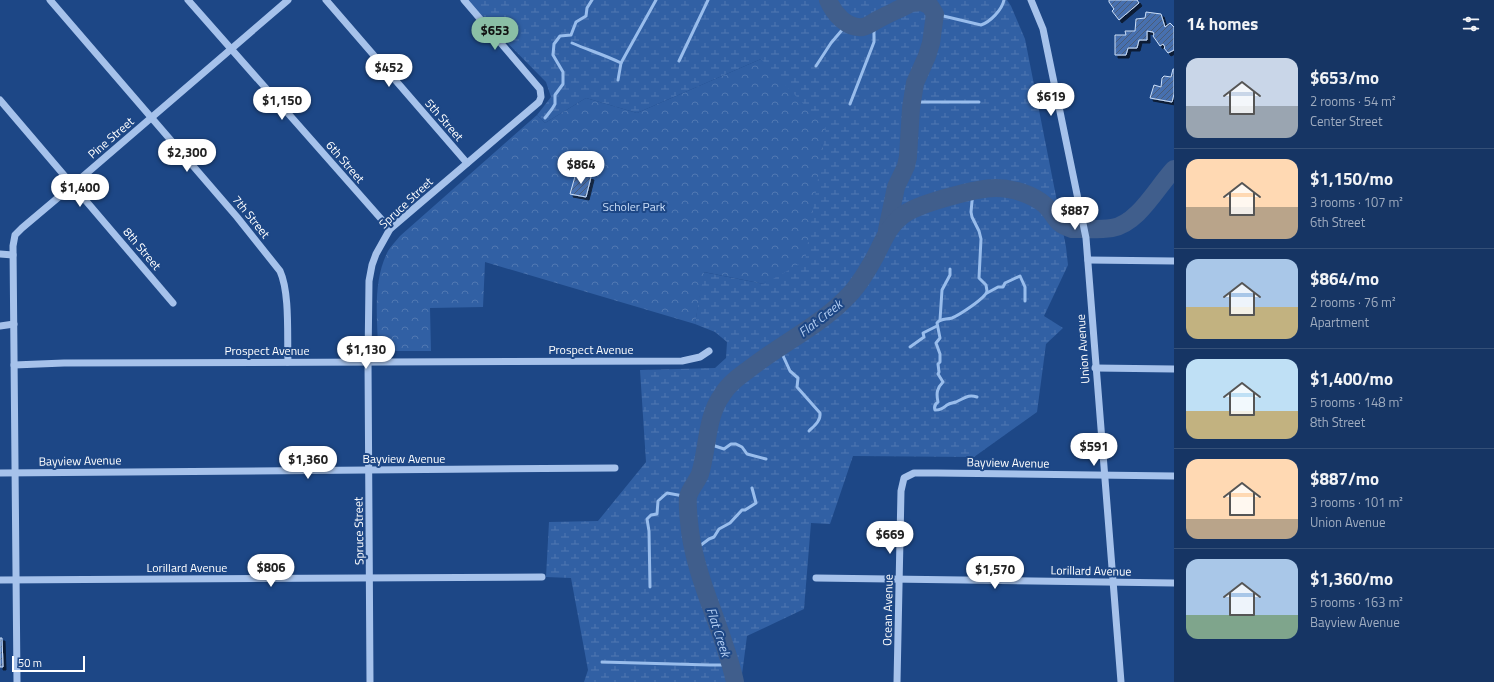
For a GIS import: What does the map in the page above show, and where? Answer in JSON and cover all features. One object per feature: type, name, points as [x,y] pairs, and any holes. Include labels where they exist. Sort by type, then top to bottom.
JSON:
[{"type":"street","name":"7th Street","points":[[50,0],[237,217],[280,271],[284,278],[286,294],[288,362]]},
{"type":"street","name":"6th Street","points":[[188,0],[390,229]]},
{"type":"street","name":"Pine Street","points":[[17,682],[14,240],[18,232],[288,0]]},
{"type":"street","name":"5th Street","points":[[326,0],[468,163]]},
{"type":"street","name":"Spruce Street","points":[[370,682],[368,361],[369,281],[372,265],[376,254],[390,229],[539,102],[542,94],[540,89],[464,0]]},
{"type":"street","name":"Union Avenue","points":[[1031,0],[1043,29],[1081,210],[1087,250],[1095,368],[1121,682]]},
{"type":"street","name":"8th Street","points":[[0,100],[173,303]]},
{"type":"street","points":[[0,254],[13,255]]},
{"type":"street","points":[[1088,260],[1174,261]]},
{"type":"street","points":[[0,326],[14,324]]},
{"type":"street","name":"Prospect Avenue","points":[[14,365],[72,362],[682,360],[700,357],[709,352]]},
{"type":"street","points":[[1095,368],[1174,369]]},
{"type":"street","name":"Bayview Avenue","points":[[0,473],[615,468]]},
{"type":"street","name":"Bayview Avenue","points":[[937,473],[1174,476]]},
{"type":"street","name":"Ocean Avenue","points":[[897,682],[902,481],[909,474],[937,473]]},
{"type":"street","name":"Lorillard Avenue","points":[[0,580],[542,576]]},
{"type":"street","name":"Lorillard Avenue","points":[[816,578],[1174,583]]},
{"type":"green space","points":[[465,0],[1007,0],[1025,39],[1066,247],[1068,265],[1044,316],[1063,328],[1046,344],[1037,412],[974,457],[853,456],[830,524],[811,523],[804,609],[747,636],[741,682],[584,682],[588,670],[571,578],[546,577],[549,522],[598,521],[646,462],[640,370],[715,368],[726,358],[727,342],[715,332],[695,324],[703,272],[764,284],[761,59],[637,113],[586,98],[545,123],[537,115],[551,97],[546,82]]},
{"type":"green space","name":"Scholer Park","points":[[761,59],[826,128],[805,261],[764,284],[704,272],[695,324],[485,262],[483,307],[430,308],[431,351],[386,351],[378,347],[378,286],[383,262],[389,249],[400,236],[537,115],[545,123],[586,98],[637,113]]},
{"type":"building","points":[[1109,0],[1137,0],[1139,3],[1119,20],[1112,11],[1114,9]]},
{"type":"building","points":[[1146,12],[1161,14],[1165,27],[1170,23],[1174,27],[1174,50],[1168,53],[1163,44],[1160,46],[1153,36],[1153,32],[1147,31],[1147,40],[1139,40],[1137,48],[1128,48],[1126,55],[1115,55],[1115,35],[1126,35],[1125,31],[1135,31],[1136,19],[1145,18]]},
{"type":"building","points":[[1173,69],[1174,94],[1172,102],[1150,98],[1154,85],[1161,87],[1162,78],[1164,76],[1171,77]]},
{"type":"building","points":[[576,173],[591,177],[586,197],[570,194]]},
{"type":"building","points":[[0,638],[2,638],[3,667],[0,667]]},
{"type":"waterway","points":[[545,118],[555,104],[555,95],[563,84],[563,72],[553,55],[554,44],[560,36],[571,35],[576,22],[586,16],[587,8],[592,0]]},
{"type":"waterway","points":[[618,80],[621,63],[656,0]]},
{"type":"waterway","points":[[679,61],[708,0]]},
{"type":"waterway","points":[[828,0],[837,15],[842,20],[852,26],[857,27],[867,26],[911,3],[922,2],[930,6],[935,14],[931,43],[915,83],[911,108],[908,157],[906,166],[896,187],[887,230]]},
{"type":"waterway","points":[[935,14],[981,25],[995,15],[1001,8],[1004,0]]},
{"type":"waterway","points":[[816,66],[831,43],[848,23]]},
{"type":"waterway","points":[[850,104],[874,42],[874,31],[871,24]]},
{"type":"waterway","points":[[572,43],[621,63]]},
{"type":"waterway","points":[[911,102],[979,102]]},
{"type":"waterway","name":"Flat Creek","points":[[735,682],[724,644],[698,569],[690,531],[688,505],[689,494],[700,474],[703,464],[713,413],[728,387],[764,358],[816,323],[840,304],[861,280],[871,265],[892,226],[900,217],[914,209],[963,193],[976,190],[1002,188],[1022,192],[1040,201],[1049,209],[1058,222],[1066,227],[1072,229],[1112,228],[1130,220],[1139,212],[1174,169]]},
{"type":"waterway","points":[[973,191],[971,212],[981,239],[979,278],[986,285],[987,291],[982,298],[966,310],[952,318],[942,320],[937,323],[940,338],[936,343],[940,354],[938,374],[943,382],[939,386],[937,396],[938,402],[935,406],[935,410],[943,408],[948,404],[966,397],[977,397]]},
{"type":"waterway","points":[[940,320],[942,290],[950,275],[950,269]]},
{"type":"waterway","points":[[987,293],[998,287],[1003,287],[1005,283],[1020,276],[1025,287],[1025,301]]},
{"type":"waterway","points":[[910,347],[924,337],[923,333],[937,326]]},
{"type":"waterway","points":[[779,347],[790,371],[798,378],[797,387],[820,413],[818,421],[809,431]]},
{"type":"waterway","points":[[706,443],[724,449],[731,444],[736,444],[742,447],[747,454],[766,459]]},
{"type":"waterway","points":[[693,551],[714,537],[719,529],[730,523],[742,510],[745,510],[756,503],[752,488]]},
{"type":"waterway","points":[[650,587],[649,531],[647,519],[651,515],[657,514],[658,501],[667,493],[689,497]]},
{"type":"waterway","points":[[602,662],[731,665]]}]
